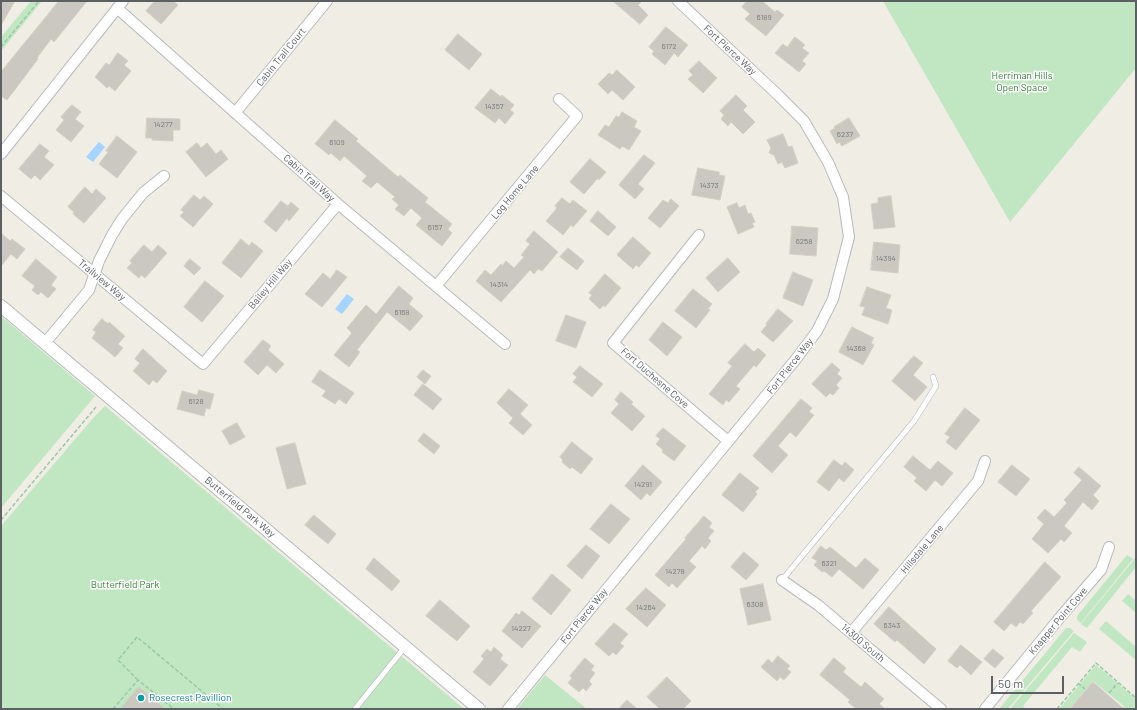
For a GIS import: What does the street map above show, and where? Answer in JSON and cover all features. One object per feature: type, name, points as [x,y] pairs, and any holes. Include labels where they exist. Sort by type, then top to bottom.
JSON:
[{"type":"street","name":"Cabin Trail Court","points":[[235,113],[327,1]]},
{"type":"street","name":"Fort Pierce Way","points":[[508,709],[796,360],[817,331],[833,299],[849,237],[843,197],[828,162],[804,121],[678,1]]},
{"type":"street","name":"Cabin Trail Way","points":[[120,4],[235,113],[338,204],[505,344]]},
{"type":"street","points":[[1,154],[120,4]]},
{"type":"street","name":"Log Home Lane","points":[[436,286],[577,116],[559,99]]},
{"type":"street","points":[[45,343],[89,290],[99,261],[122,219],[143,194],[164,176]]},
{"type":"street","name":"Trailview Way","points":[[1,196],[203,364]]},
{"type":"street","name":"Bailey Hill Way","points":[[203,364],[338,204]]},
{"type":"street","name":"Fort Duchesne Cove","points":[[699,235],[613,342],[728,441]]},
{"type":"street","name":"Butterfield Park Way","points":[[1,306],[479,709]]},
{"type":"street","name":"Hillsdale Lane","points":[[851,633],[978,481],[986,461]]},
{"type":"street","name":"Knapper Point Cove","points":[[985,709],[1101,570],[1109,547]]},
{"type":"street","name":"14300 South","points":[[782,580],[818,605],[941,709]]},
{"type":"lane","points":[[782,580],[914,421],[936,386],[933,377]]},
{"type":"lane","points":[[355,709],[405,647]]},
{"type":"path","points":[[1,47],[39,1]]},
{"type":"path","points":[[1,520],[96,407]]},
{"type":"path","points":[[174,709],[138,680],[118,660],[137,637],[223,709]]},
{"type":"path","points":[[1057,709],[1096,663],[1136,698]]},
{"type":"path","points":[[113,709],[138,680]]},
{"type":"path","points":[[1078,683],[1085,689]]},
{"type":"path","points":[[1109,694],[1118,683]]},
{"type":"green space","points":[[31,1],[42,1],[1,51],[1,37]]},
{"type":"green space","name":"Herriman Hills Open Space","points":[[883,1],[1136,1],[1136,68],[1010,222]]},
{"type":"green space","points":[[1,316],[95,396],[1,508]]},
{"type":"green space","name":"Butterfield Park","points":[[105,406],[464,709],[1,709],[1,526]]},
{"type":"green space","points":[[1127,555],[1133,559],[1081,623],[1077,620],[1077,616]]},
{"type":"green space","points":[[1136,557],[1136,567],[1087,628],[1081,624]]},
{"type":"green space","points":[[1128,594],[1136,601],[1136,613],[1122,601]]},
{"type":"green space","points":[[1106,621],[1136,647],[1136,660],[1099,629]]},
{"type":"green space","points":[[1066,628],[1070,628],[1074,631],[1008,709],[999,709]]},
{"type":"green space","points":[[1074,633],[1087,642],[1080,652],[1072,647],[1023,706],[1026,709],[1010,709]]},
{"type":"green space","points":[[1096,665],[1136,699],[1136,704],[1132,709],[1122,709],[1124,706],[1093,681],[1069,709],[1059,709]]},
{"type":"green space","points":[[545,675],[587,709],[517,709]]},
{"type":"water","points":[[99,142],[105,147],[93,162],[86,157]]},
{"type":"water","points":[[347,294],[354,299],[342,314],[335,309]]},
{"type":"building","points":[[1,1],[15,1],[1,25]]},
{"type":"building","points":[[59,1],[87,1],[54,42],[51,39],[7,100],[1,96],[1,72]]},
{"type":"building","points":[[155,1],[173,1],[178,5],[161,24],[146,11]]},
{"type":"building","points":[[613,1],[642,1],[638,5],[648,15],[640,24]]},
{"type":"building","points":[[747,1],[762,1],[775,12],[777,10],[784,15],[766,36],[745,19],[750,14],[742,7]]},
{"type":"building","points":[[666,27],[688,45],[678,57],[674,53],[665,65],[652,54],[654,51],[649,47]]},
{"type":"building","points":[[458,34],[482,54],[469,70],[445,50]]},
{"type":"building","points":[[795,37],[805,45],[802,48],[809,53],[802,61],[806,64],[799,72],[775,53],[783,44],[787,47]]},
{"type":"building","points":[[118,53],[128,61],[124,65],[131,71],[115,91],[109,86],[107,88],[95,77],[106,63],[109,65]]},
{"type":"building","points":[[699,61],[717,78],[703,93],[688,79],[693,75],[689,71]]},
{"type":"building","points":[[617,70],[635,87],[623,100],[612,90],[608,94],[598,84],[609,73],[612,75]]},
{"type":"building","points":[[491,89],[501,97],[502,95],[514,105],[510,110],[514,113],[505,124],[499,118],[495,123],[475,108]]},
{"type":"building","points":[[736,95],[747,106],[743,110],[755,122],[743,134],[731,122],[728,126],[721,119],[724,115],[720,111]]},
{"type":"building","points":[[72,105],[81,112],[75,119],[84,126],[71,142],[56,130],[64,120],[61,117]]},
{"type":"building","points":[[622,112],[637,121],[634,127],[641,131],[629,150],[622,146],[620,149],[598,135],[605,125],[609,127],[616,116],[619,117]]},
{"type":"building","points":[[147,118],[180,119],[180,130],[173,130],[173,141],[152,140],[152,138],[146,138]]},
{"type":"building","points":[[849,118],[860,136],[842,146],[839,142],[837,144],[830,131]]},
{"type":"building","points":[[335,120],[358,139],[356,141],[398,177],[400,175],[428,198],[425,202],[452,224],[448,229],[452,233],[442,246],[416,225],[422,218],[411,208],[404,216],[395,209],[399,205],[392,199],[395,197],[377,182],[371,188],[362,181],[367,176],[344,156],[340,161],[331,153],[329,155],[315,144]]},
{"type":"building","points":[[783,134],[788,147],[792,146],[798,163],[785,168],[782,162],[778,164],[774,155],[769,153],[771,148],[767,140]]},
{"type":"building","points":[[117,136],[137,152],[117,178],[99,164]]},
{"type":"building","points":[[197,143],[201,148],[207,143],[216,154],[221,150],[228,159],[206,177],[186,152]]},
{"type":"building","points":[[40,144],[49,151],[44,157],[54,165],[40,180],[35,175],[31,179],[19,169]]},
{"type":"building","points":[[644,155],[655,163],[638,184],[644,189],[635,199],[619,185]]},
{"type":"building","points":[[590,159],[606,172],[599,180],[598,178],[584,194],[570,182]]},
{"type":"building","points":[[698,168],[719,172],[719,175],[725,176],[720,200],[692,195]]},
{"type":"building","points":[[85,187],[92,194],[96,189],[106,198],[84,223],[73,214],[74,212],[68,207]]},
{"type":"building","points":[[194,195],[200,200],[204,196],[213,204],[193,227],[180,216],[184,212],[181,210]]},
{"type":"building","points":[[891,196],[895,227],[874,229],[871,204],[878,203],[878,198]]},
{"type":"building","points":[[562,198],[570,204],[573,200],[587,211],[573,227],[571,225],[563,235],[546,221],[557,208],[555,206]]},
{"type":"building","points":[[671,199],[679,206],[660,228],[648,218],[663,200],[668,203]]},
{"type":"building","points":[[281,201],[288,206],[291,202],[299,209],[289,221],[287,218],[276,232],[264,222]]},
{"type":"building","points":[[737,203],[739,208],[745,205],[748,214],[751,213],[755,222],[752,223],[754,227],[738,234],[727,207]]},
{"type":"building","points":[[598,211],[616,227],[608,236],[590,221]]},
{"type":"building","points":[[792,226],[818,228],[816,256],[790,254]]},
{"type":"building","points":[[534,231],[558,252],[542,271],[538,269],[534,274],[530,270],[501,302],[476,281],[485,270],[491,275],[501,264],[502,266],[506,261],[514,268],[524,257],[521,255],[530,244],[526,241]]},
{"type":"building","points":[[1,233],[10,241],[12,239],[25,249],[17,259],[11,254],[1,266]]},
{"type":"building","points":[[633,237],[651,253],[639,267],[636,265],[633,269],[617,255]]},
{"type":"building","points":[[241,239],[249,246],[252,242],[263,251],[241,278],[222,263]]},
{"type":"building","points":[[874,242],[900,245],[898,273],[871,270]]},
{"type":"building","points":[[144,245],[152,252],[158,245],[167,253],[145,278],[141,275],[139,278],[127,268],[132,263],[130,261]]},
{"type":"building","points":[[568,248],[584,261],[577,270],[560,257]]},
{"type":"building","points":[[728,258],[740,272],[718,292],[706,278]]},
{"type":"building","points":[[36,259],[57,277],[51,285],[56,289],[48,298],[41,292],[38,295],[32,290],[35,286],[22,276]]},
{"type":"building","points":[[190,259],[201,268],[194,275],[184,266]]},
{"type":"building","points":[[337,270],[347,277],[322,307],[305,294],[323,273],[330,279]]},
{"type":"building","points":[[793,272],[813,280],[803,306],[783,298]]},
{"type":"building","points":[[605,274],[621,288],[605,307],[604,305],[600,309],[589,299],[592,295],[589,293]]},
{"type":"building","points":[[205,281],[224,296],[202,322],[184,307]]},
{"type":"building","points":[[399,286],[413,298],[409,304],[423,316],[410,331],[387,312],[357,350],[360,352],[349,367],[334,355],[352,333],[347,328],[366,305],[376,314]]},
{"type":"building","points":[[867,287],[891,295],[886,308],[892,310],[888,324],[862,315],[865,307],[860,306]]},
{"type":"building","points":[[693,289],[712,304],[708,309],[710,310],[696,328],[675,311]]},
{"type":"building","points":[[778,309],[793,321],[773,342],[761,332]]},
{"type":"building","points":[[566,315],[586,322],[576,348],[556,341]]},
{"type":"building","points":[[102,319],[108,324],[109,322],[125,336],[118,344],[123,348],[115,357],[92,338],[96,332],[93,330]]},
{"type":"building","points":[[663,322],[682,337],[667,356],[649,340]]},
{"type":"building","points":[[852,327],[874,338],[871,343],[874,345],[863,365],[839,352]]},
{"type":"building","points":[[263,340],[271,346],[268,350],[284,364],[276,373],[267,365],[258,375],[244,362]]},
{"type":"building","points":[[745,344],[754,352],[758,348],[766,355],[756,367],[754,365],[736,386],[740,389],[729,402],[726,400],[723,405],[709,394],[732,366],[728,363]]},
{"type":"building","points":[[143,349],[167,371],[157,383],[153,380],[149,385],[133,371],[140,363],[135,359]]},
{"type":"building","points":[[914,356],[923,363],[913,375],[927,387],[915,401],[892,381]]},
{"type":"building","points":[[832,363],[840,370],[837,374],[842,378],[836,385],[839,388],[833,395],[830,393],[826,397],[812,384]]},
{"type":"building","points":[[580,366],[603,384],[592,397],[573,382],[577,377],[573,374]]},
{"type":"building","points":[[320,370],[354,393],[346,404],[339,399],[335,404],[322,396],[326,391],[312,382]]},
{"type":"building","points":[[423,370],[431,376],[425,384],[417,377]]},
{"type":"building","points":[[423,384],[442,399],[433,410],[414,395]]},
{"type":"building","points":[[509,389],[528,405],[520,414],[532,425],[523,435],[509,423],[513,418],[497,403]]},
{"type":"building","points":[[199,390],[214,394],[210,409],[206,408],[204,416],[177,409],[182,391],[197,395]]},
{"type":"building","points":[[621,392],[633,402],[631,404],[645,416],[632,431],[611,413],[619,404],[615,400]]},
{"type":"building","points":[[801,399],[812,408],[809,412],[814,415],[796,437],[790,432],[778,446],[788,455],[772,473],[753,456]]},
{"type":"building","points":[[965,408],[980,420],[956,450],[946,442],[950,437],[945,434]]},
{"type":"building","points":[[237,423],[245,437],[230,445],[222,431]]},
{"type":"building","points":[[663,428],[686,446],[674,461],[662,452],[663,450],[656,444],[660,439],[656,436]]},
{"type":"building","points":[[424,433],[440,446],[434,454],[418,441]]},
{"type":"building","points":[[572,442],[593,459],[581,474],[572,467],[570,469],[562,462],[563,460],[560,457]]},
{"type":"building","points":[[295,443],[306,484],[287,489],[276,448]]},
{"type":"building","points":[[913,456],[930,470],[938,461],[953,473],[942,486],[935,480],[926,491],[914,481],[917,478],[904,467]]},
{"type":"building","points":[[834,460],[842,466],[845,462],[854,470],[844,482],[839,478],[829,491],[817,482]]},
{"type":"building","points":[[643,465],[662,482],[650,496],[647,493],[641,500],[625,486]]},
{"type":"building","points":[[1012,465],[1030,479],[1016,496],[998,482]]},
{"type":"building","points":[[1079,467],[1101,486],[1093,495],[1099,501],[1092,510],[1083,502],[1064,526],[1072,533],[1064,542],[1061,539],[1048,553],[1032,539],[1044,524],[1037,518],[1045,509],[1054,517],[1067,503],[1064,500],[1082,480],[1074,473]]},
{"type":"building","points":[[740,473],[759,488],[755,492],[757,494],[743,512],[722,495]]},
{"type":"building","points":[[611,504],[630,519],[609,544],[590,529]]},
{"type":"building","points":[[314,515],[336,534],[328,544],[305,525]]},
{"type":"building","points":[[704,516],[712,523],[709,527],[714,531],[708,538],[711,541],[705,549],[702,546],[689,561],[696,567],[677,588],[672,583],[669,587],[655,575]]},
{"type":"building","points":[[586,545],[600,556],[582,579],[567,566]]},
{"type":"building","points":[[821,546],[826,550],[830,547],[856,568],[865,558],[879,570],[863,589],[839,569],[832,577],[824,571],[822,572],[814,565],[817,561],[812,558]]},
{"type":"building","points":[[744,552],[759,565],[746,580],[731,567]]},
{"type":"building","points":[[374,558],[400,581],[392,591],[366,569]]},
{"type":"building","points":[[1045,562],[1061,577],[1031,611],[1033,613],[1023,624],[1020,622],[1016,627],[1011,623],[1004,631],[994,622]]},
{"type":"building","points":[[552,574],[571,590],[551,615],[532,599]]},
{"type":"building","points":[[763,584],[771,620],[748,625],[740,589]]},
{"type":"building","points":[[646,588],[666,605],[647,627],[626,609]]},
{"type":"building","points":[[440,600],[470,626],[457,641],[426,616]]},
{"type":"building","points":[[889,607],[936,649],[924,664],[897,640],[895,642],[874,624]]},
{"type":"building","points":[[522,611],[541,626],[522,648],[502,631],[516,613],[519,615]]},
{"type":"building","points":[[614,623],[628,634],[620,643],[624,646],[616,655],[613,652],[609,656],[595,644]]},
{"type":"building","points":[[961,645],[982,662],[971,675],[960,665],[957,668],[948,661]]},
{"type":"building","points":[[494,647],[503,655],[500,659],[508,665],[490,686],[473,672],[484,659],[481,656],[487,649],[491,652]]},
{"type":"building","points":[[993,649],[1004,658],[995,668],[984,659]]},
{"type":"building","points":[[778,656],[790,666],[787,669],[791,672],[784,680],[780,677],[777,681],[761,667],[768,659],[772,663]]},
{"type":"building","points":[[585,658],[594,666],[591,670],[595,673],[589,681],[592,684],[586,691],[583,688],[579,692],[568,683],[572,678],[570,676]]},
{"type":"building","points":[[834,658],[846,668],[843,672],[861,687],[865,682],[884,699],[879,704],[885,709],[856,709],[848,702],[850,700],[820,675]]},
{"type":"building","points":[[667,677],[691,701],[683,709],[660,709],[647,697]]},
{"type":"building","points":[[1093,682],[1124,709],[1070,709]]},
{"type":"building","name":"Rosecrest Pavillion","points":[[139,687],[165,709],[120,709]]},
{"type":"building","points":[[627,700],[637,709],[619,709]]},
{"type":"place","name":"Rosecrest Pavillion","points":[[141,698]]}]
